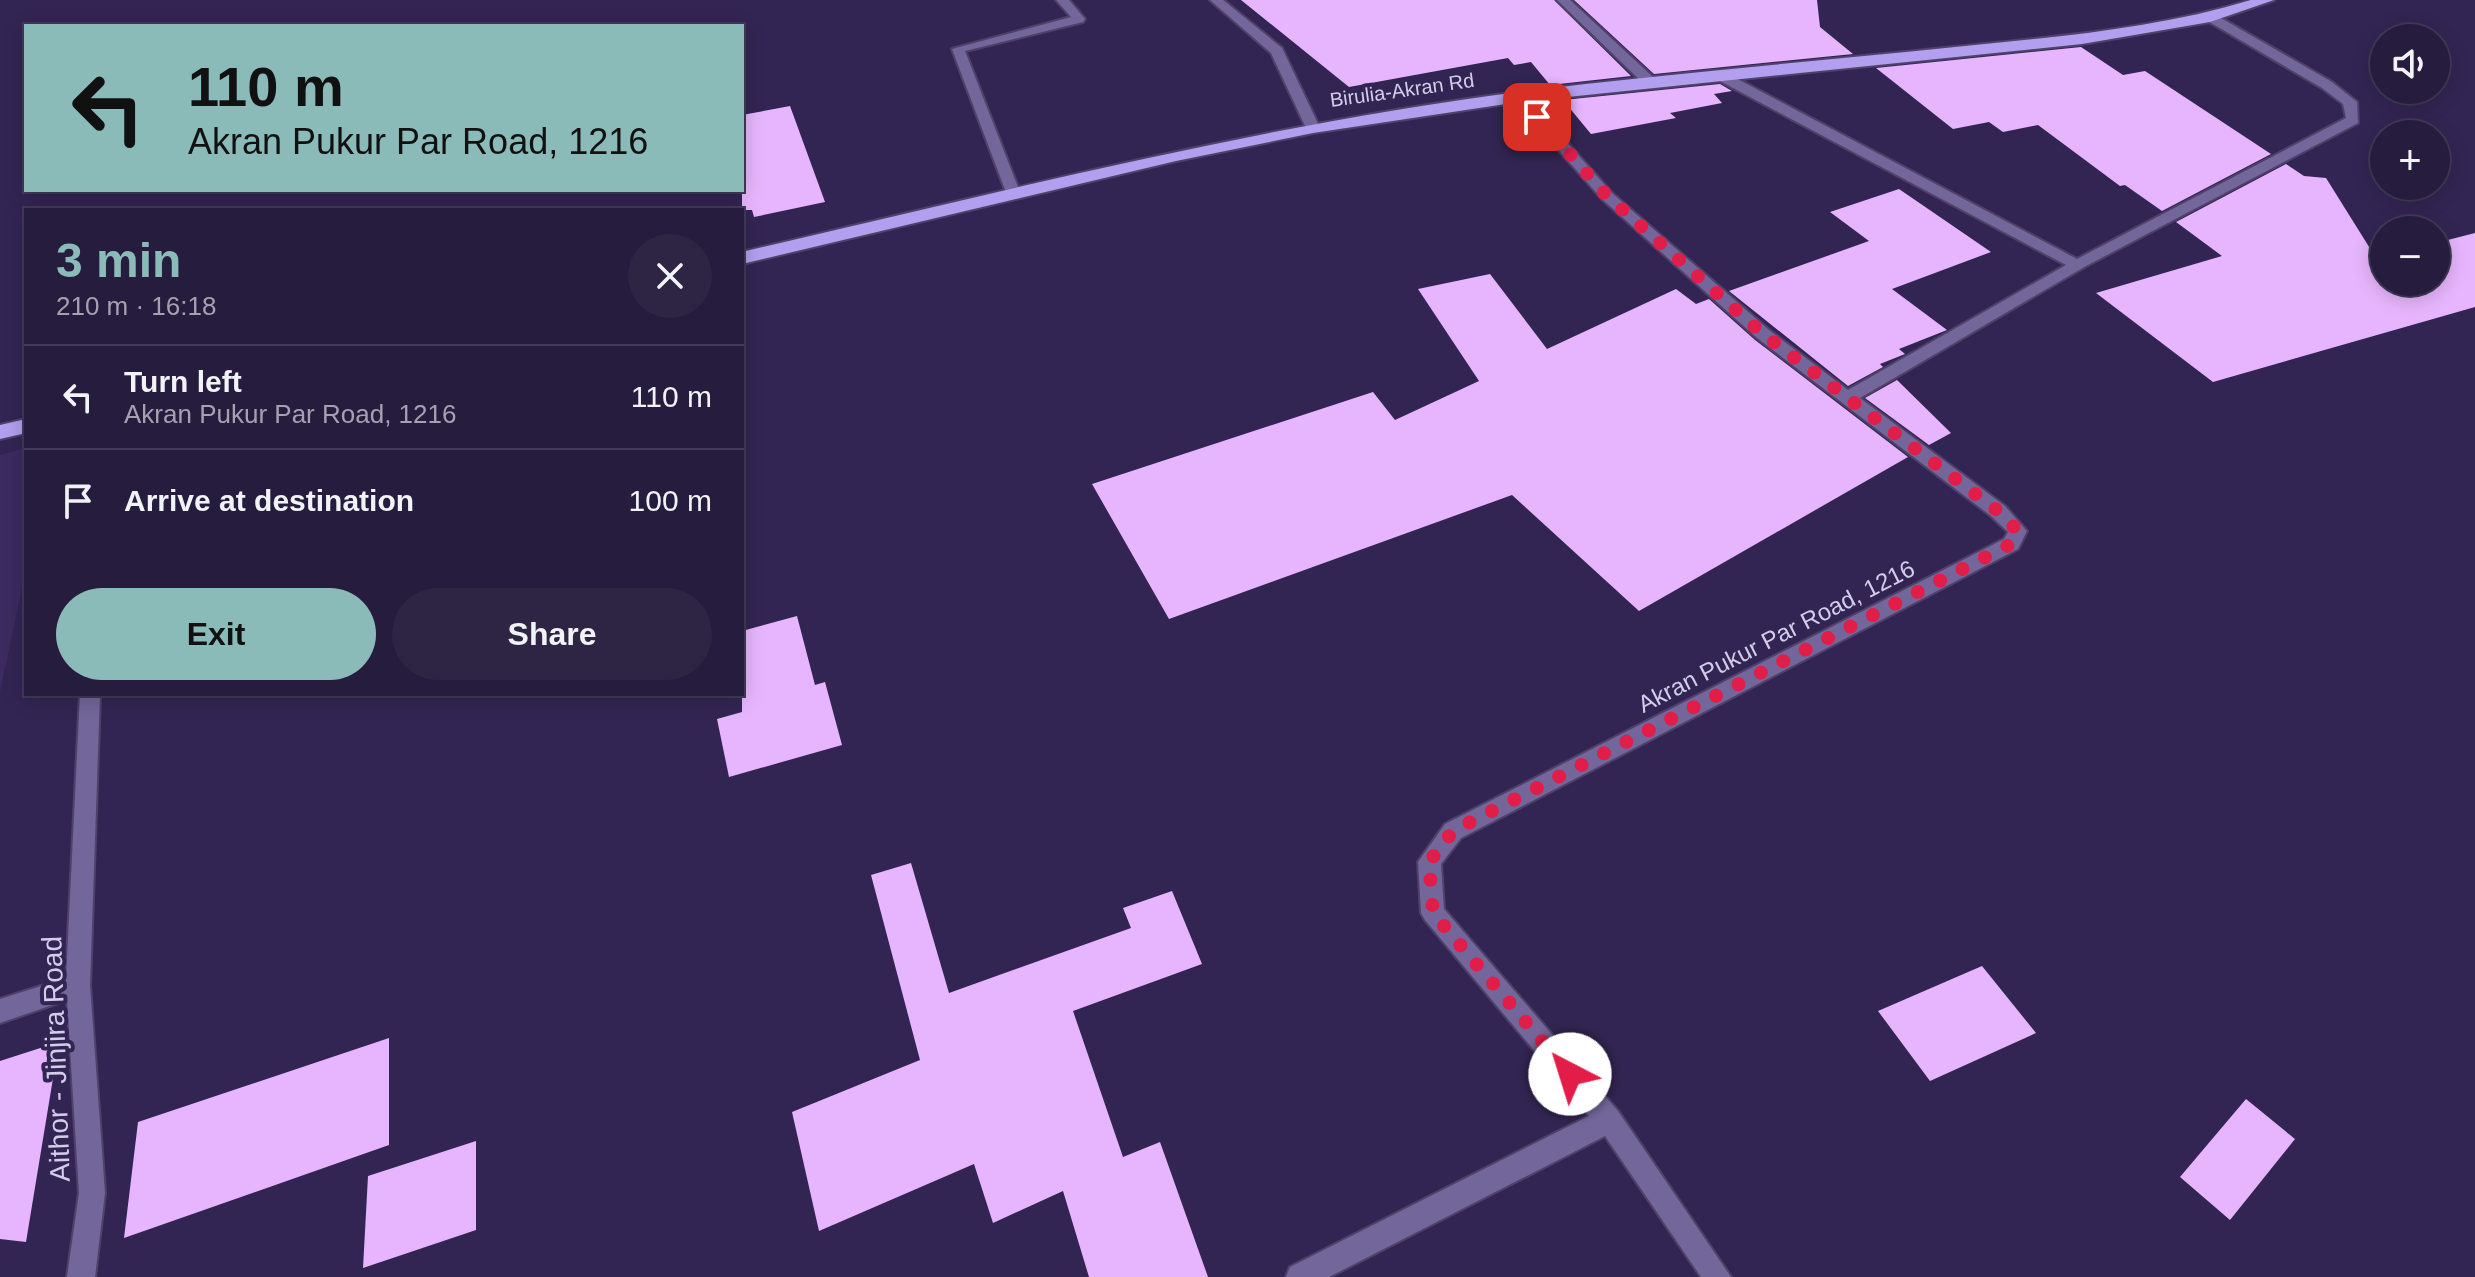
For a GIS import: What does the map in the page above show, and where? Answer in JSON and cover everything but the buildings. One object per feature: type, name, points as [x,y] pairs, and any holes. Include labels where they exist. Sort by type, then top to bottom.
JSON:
[{"type":"highway","name":"Birulia-Akran Rd","points":[[744,258],[1176,156],[1313,128],[1519,97],[2082,39],[2210,17],[2267,0]]},
{"type":"highway","points":[[0,432],[24,426]]},
{"type":"street","points":[[1014,195],[958,49],[1079,19],[1062,0]]},
{"type":"street","points":[[1216,0],[1277,51],[1313,128]]},
{"type":"street","points":[[1563,0],[1650,82]]},
{"type":"street","points":[[1847,398],[2077,265],[2353,120],[2350,102],[2327,85],[2210,17]]},
{"type":"street","points":[[1723,77],[2077,265]]},
{"type":"street","name":"Akran Pukur Par Road, 1216","points":[[1519,97],[1607,196],[1763,334],[1998,511],[2018,531],[2011,544],[1453,831],[1429,862],[1433,913],[1609,1120],[1717,1277]]},
{"type":"street","name":"Aithor - Jinjira Road","points":[[81,1277],[92,1193],[78,985],[90,696]]},
{"type":"street","points":[[0,1011],[78,985]]},
{"type":"street","points":[[1300,1277],[1609,1120]]},
{"type":"shaded area","points":[[24,449],[24,578],[0,692],[0,455]]},
{"type":"route","points":[[1537,117],[1607,196],[1763,334],[1998,511],[2018,531],[2011,544],[1453,831],[1429,862],[1433,913],[1570,1074]]}]
